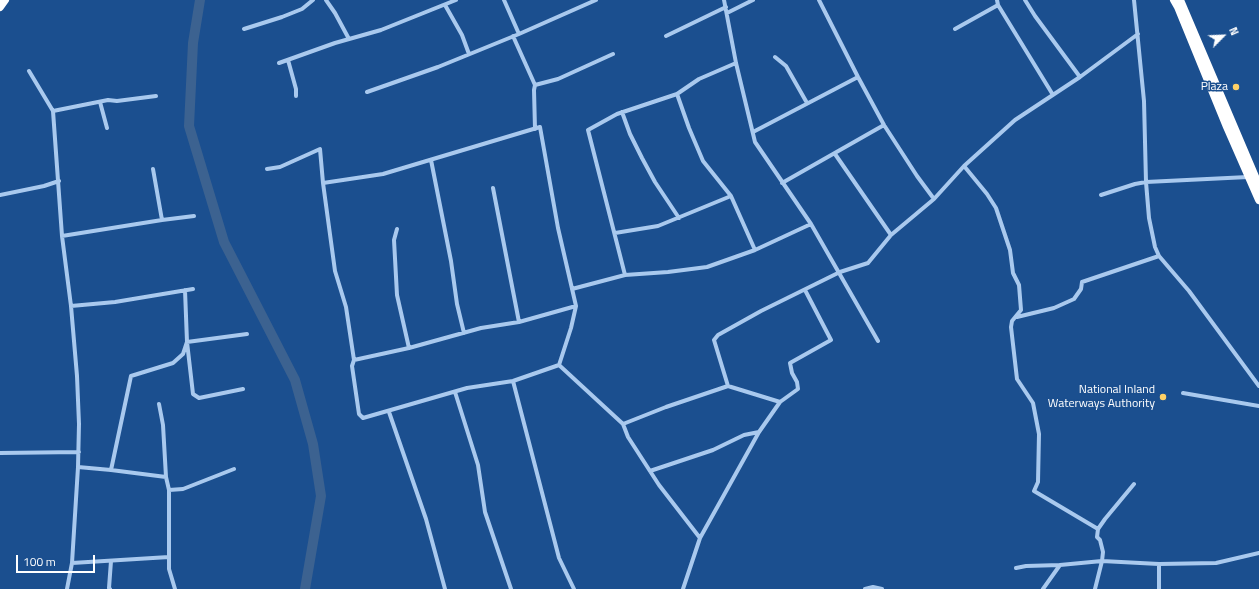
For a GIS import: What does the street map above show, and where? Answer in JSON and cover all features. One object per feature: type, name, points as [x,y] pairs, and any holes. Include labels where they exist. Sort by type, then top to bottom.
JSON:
[{"type":"highway","points":[[0,7],[5,0]]},
{"type":"highway","points":[[1174,0],[1259,200]]},
{"type":"highway","points":[[1180,0],[1259,186]]},
{"type":"street","points":[[244,29],[302,9],[313,0]]},
{"type":"street","points":[[326,0],[349,39]]},
{"type":"street","points":[[279,63],[349,39],[381,30],[456,0]]},
{"type":"street","points":[[504,0],[519,34]]},
{"type":"street","points":[[367,92],[519,34],[596,0]]},
{"type":"street","points":[[724,0],[736,63],[755,142],[811,224],[840,272],[878,341]]},
{"type":"street","points":[[727,13],[753,0]]},
{"type":"street","points":[[819,0],[884,125],[917,176],[934,199]]},
{"type":"street","points":[[997,0],[998,5],[1053,95]]},
{"type":"street","points":[[1025,0],[1080,77]]},
{"type":"street","points":[[1134,0],[1144,101],[1146,182],[1149,218],[1155,247],[1159,256],[1189,291],[1259,386]]},
{"type":"street","points":[[445,5],[462,35],[469,54]]},
{"type":"street","points":[[955,29],[998,5]]},
{"type":"street","points":[[666,36],[726,7]]},
{"type":"street","points":[[728,386],[714,340],[718,335],[761,311],[840,272],[868,263],[891,235],[934,199],[964,166],[1015,120],[1080,77],[1138,34]]},
{"type":"street","points":[[513,36],[535,85],[535,129]]},
{"type":"street","points":[[535,85],[558,79],[613,54]]},
{"type":"street","points":[[775,57],[786,66],[807,103]]},
{"type":"street","points":[[288,60],[296,89],[296,96]]},
{"type":"street","points":[[625,275],[588,130],[622,112],[677,94],[699,79],[736,63]]},
{"type":"street","points":[[29,71],[53,112],[62,236],[71,306],[77,376],[79,424],[78,467],[72,563],[67,589]]},
{"type":"street","points":[[753,132],[858,77]]},
{"type":"street","points":[[677,94],[703,161],[731,196],[755,250]]},
{"type":"street","points":[[53,112],[108,100],[117,101],[156,96]]},
{"type":"street","points":[[100,102],[107,128]]},
{"type":"street","points":[[622,112],[630,134],[655,182],[680,218]]},
{"type":"street","points":[[782,183],[884,125]]},
{"type":"street","points":[[323,183],[383,174],[540,127],[558,228],[576,306],[571,328],[559,365]]},
{"type":"street","points":[[267,169],[280,167],[320,149],[335,271],[346,307],[354,360],[352,366],[359,414],[363,418],[389,412],[467,388],[513,381],[559,365]]},
{"type":"street","points":[[835,154],[891,235]]},
{"type":"street","points":[[431,160],[451,261],[457,304],[464,333]]},
{"type":"street","points":[[964,166],[987,194],[996,208],[1010,250],[1013,273],[1019,285],[1021,310],[1017,317],[1012,321],[1011,328],[1018,379],[1033,403],[1039,434],[1038,482],[1034,491],[1098,529]]},
{"type":"street","points":[[153,169],[162,220]]},
{"type":"street","points":[[1101,195],[1146,182],[1249,177]]},
{"type":"street","points":[[0,195],[44,186],[59,181]]},
{"type":"street","points":[[493,188],[519,322]]},
{"type":"street","points":[[615,234],[658,226],[731,196]]},
{"type":"street","points":[[62,236],[194,216]]},
{"type":"street","points":[[572,289],[625,275],[707,267],[755,250],[811,224]]},
{"type":"street","points":[[397,230],[394,240],[395,279],[399,309],[409,348]]},
{"type":"street","points":[[1017,317],[1054,308],[1074,299],[1082,282],[1159,256]]},
{"type":"street","points":[[71,306],[115,302],[193,289]]},
{"type":"street","points":[[185,290],[187,342],[193,394],[199,398],[243,389]]},
{"type":"street","points":[[683,589],[700,538],[759,432],[780,402],[798,389],[790,363],[830,340],[805,290]]},
{"type":"street","points":[[354,360],[409,348],[481,328],[519,322],[576,306]]},
{"type":"street","points":[[187,342],[247,334]]},
{"type":"street","points":[[111,470],[131,376],[173,363],[183,354],[187,342]]},
{"type":"street","points":[[559,365],[623,424],[628,437],[650,471],[700,538]]},
{"type":"street","points":[[513,381],[559,558],[574,589]]},
{"type":"street","points":[[623,424],[666,407],[728,386],[780,402]]},
{"type":"street","points":[[455,392],[478,465],[485,512],[512,589]]},
{"type":"street","points":[[1183,393],[1259,406]]},
{"type":"street","points":[[159,404],[163,425],[166,477],[169,490],[169,569],[175,589]]},
{"type":"street","points":[[389,412],[426,519],[445,589]]},
{"type":"street","points":[[650,471],[713,450],[744,435],[759,432]]},
{"type":"street","points":[[0,453],[78,452]]},
{"type":"street","points":[[78,467],[166,477]]},
{"type":"street","points":[[169,490],[183,489],[234,469]]},
{"type":"street","points":[[1095,589],[1103,552],[1100,540],[1097,537],[1098,529],[1134,484]]},
{"type":"street","points":[[1016,568],[1026,566],[1102,562],[1159,564],[1216,563],[1259,553]]},
{"type":"street","points":[[72,563],[170,557]]},
{"type":"street","points":[[110,589],[111,561]]},
{"type":"street","points":[[1159,564],[1159,589]]},
{"type":"street","points":[[1043,589],[1060,565]]},
{"type":"street","points":[[865,589],[873,587],[882,589]]},
{"type":"waterway","points":[[200,0],[193,43],[189,126],[224,242],[295,380],[313,444],[321,496],[305,589]]},
{"type":"place","name":"Plaza","points":[[1236,87]]},
{"type":"place","name":"National Inland Waterways Authority","points":[[1163,397]]}]
